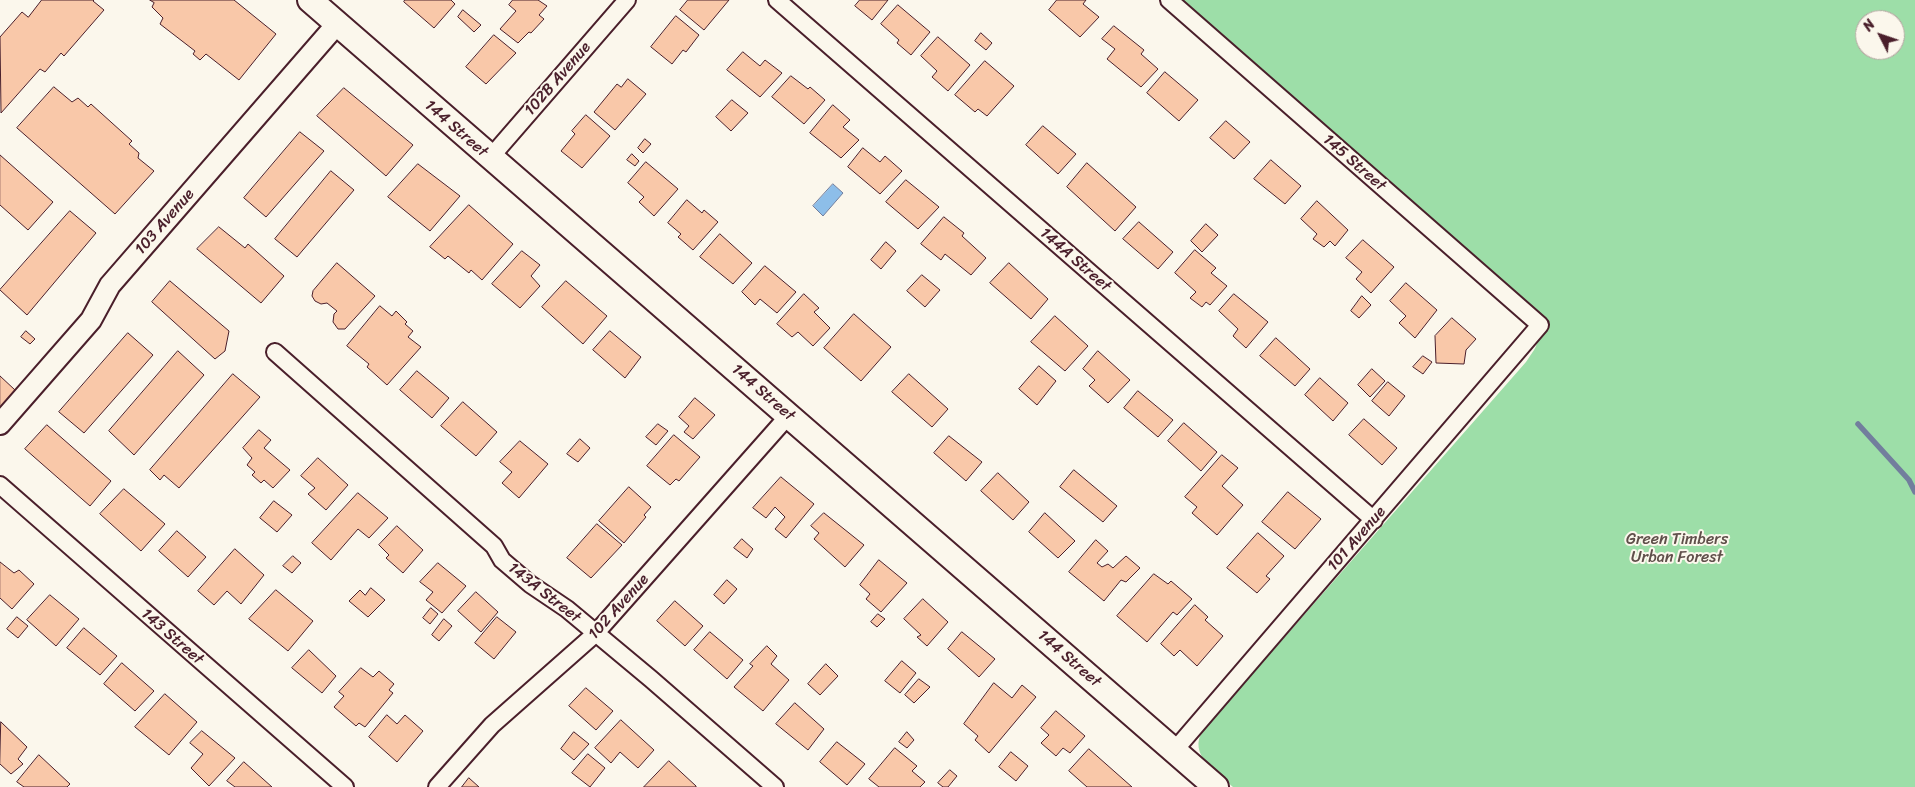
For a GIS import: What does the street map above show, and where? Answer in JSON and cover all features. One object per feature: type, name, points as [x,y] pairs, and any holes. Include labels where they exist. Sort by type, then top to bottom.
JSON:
[{"type":"main road","name":"144 Street","points":[[310,0],[1216,787]]},
{"type":"street","name":"102B Avenue","points":[[490,158],[627,0]]},
{"type":"street","name":"144A Street","points":[[777,0],[1374,520]]},
{"type":"street","name":"145 Street","points":[[1169,0],[1540,325]]},
{"type":"street","name":"103 Avenue","points":[[0,424],[91,320],[110,285],[337,24]]},
{"type":"street","name":"101 Avenue","points":[[1174,751],[1540,325]]},
{"type":"street","name":"143A Street","points":[[275,352],[494,546],[502,560],[530,584],[567,609],[775,787]]},
{"type":"street","name":"102 Avenue","points":[[437,787],[492,725],[596,634],[789,415]]},
{"type":"street","name":"143 Street","points":[[0,486],[345,787]]},
{"type":"green space","name":"Green Timbers Urban Forest","points":[[1168,0],[1915,0],[1915,787],[1233,787],[1206,763],[1199,747],[1199,739],[1203,730],[1526,362],[1536,346],[1537,342],[1526,323]]},
{"type":"water","points":[[833,184],[843,193],[823,216],[813,206]]},
{"type":"building","points":[[42,0],[94,0],[104,10],[64,56],[61,53],[45,72],[40,69],[1,113],[0,37],[22,12],[28,17]]},
{"type":"building","points":[[150,0],[234,0],[276,34],[239,80],[206,54],[200,60],[193,54],[195,51],[160,24],[163,18],[152,7],[154,3]]},
{"type":"building","points":[[405,0],[451,0],[455,4],[434,28],[404,2]]},
{"type":"building","points":[[513,0],[538,0],[547,6],[539,15],[544,19],[518,43],[500,29],[516,11],[509,5]]},
{"type":"building","points":[[688,0],[729,0],[704,30],[680,10]]},
{"type":"building","points":[[860,0],[888,0],[872,20],[855,6]]},
{"type":"building","points":[[1057,0],[1086,0],[1083,4],[1099,17],[1080,37],[1049,10]]},
{"type":"building","points":[[898,5],[930,32],[911,55],[897,43],[899,40],[881,24]]},
{"type":"building","points":[[463,10],[481,25],[474,32],[458,17]]},
{"type":"building","points":[[676,16],[699,35],[686,52],[683,50],[672,64],[651,47]]},
{"type":"building","points":[[1114,26],[1144,50],[1141,54],[1158,69],[1141,87],[1107,59],[1115,49],[1102,39]]},
{"type":"building","points":[[981,33],[992,43],[986,50],[975,41]]},
{"type":"building","points":[[494,35],[516,53],[486,84],[466,67]]},
{"type":"building","points":[[938,37],[970,65],[948,91],[932,77],[937,71],[921,56]]},
{"type":"building","points":[[743,52],[760,66],[765,60],[782,73],[760,97],[727,70]]},
{"type":"building","points":[[985,61],[1014,86],[987,116],[978,109],[975,112],[955,95]]},
{"type":"building","points":[[1165,72],[1198,100],[1179,121],[1147,93]]},
{"type":"building","points":[[791,76],[808,89],[810,87],[825,100],[804,124],[772,97]]},
{"type":"building","points":[[628,79],[646,94],[615,130],[594,112],[617,84],[621,87]]},
{"type":"building","points":[[54,87],[72,102],[78,98],[88,107],[91,104],[132,141],[129,144],[139,153],[138,158],[154,171],[115,214],[17,128]]},
{"type":"building","points":[[344,88],[413,145],[386,176],[317,116]]},
{"type":"building","points":[[732,100],[748,113],[731,131],[716,117]]},
{"type":"building","points":[[833,105],[850,120],[843,127],[859,140],[841,158],[810,133]]},
{"type":"building","points":[[586,115],[610,136],[582,168],[561,151],[575,134],[572,131]]},
{"type":"building","points":[[1226,121],[1250,142],[1234,159],[1210,138]]},
{"type":"building","points":[[1043,126],[1076,154],[1058,174],[1026,145]]},
{"type":"building","points":[[300,132],[324,151],[266,217],[244,198]]},
{"type":"building","points":[[645,139],[651,144],[643,153],[638,148]]},
{"type":"building","points":[[863,148],[880,162],[885,156],[902,171],[880,194],[848,167]]},
{"type":"building","points":[[632,154],[639,161],[635,166],[627,160]]},
{"type":"building","points":[[0,155],[53,202],[28,230],[0,205]]},
{"type":"building","points":[[1271,160],[1301,186],[1285,204],[1254,179]]},
{"type":"building","points":[[646,162],[678,189],[654,216],[639,202],[644,197],[628,183]]},
{"type":"building","points":[[1087,163],[1136,207],[1115,231],[1067,187]]},
{"type":"building","points":[[418,164],[460,196],[430,231],[388,197]]},
{"type":"building","points":[[331,171],[354,190],[297,257],[275,239]]},
{"type":"building","points":[[906,180],[939,207],[918,229],[886,202]]},
{"type":"building","points":[[687,200],[702,213],[704,210],[718,222],[693,250],[678,237],[681,234],[668,223]]},
{"type":"building","points":[[1317,201],[1348,230],[1335,246],[1330,241],[1324,247],[1313,239],[1317,234],[1301,219]]},
{"type":"building","points":[[469,205],[513,244],[482,280],[471,270],[469,273],[448,256],[445,259],[430,247]]},
{"type":"building","points":[[70,211],[96,233],[27,315],[0,290]]},
{"type":"building","points":[[944,217],[964,233],[962,236],[986,258],[971,275],[945,254],[941,260],[921,244]]},
{"type":"building","points":[[1139,222],[1173,252],[1158,269],[1123,239]]},
{"type":"building","points":[[1206,224],[1218,235],[1202,252],[1191,241]]},
{"type":"building","points":[[219,227],[245,248],[248,244],[284,276],[261,303],[197,249]]},
{"type":"building","points":[[720,234],[752,263],[733,284],[700,257]]},
{"type":"building","points":[[1363,240],[1394,267],[1371,293],[1356,279],[1362,272],[1346,258]]},
{"type":"building","points":[[886,242],[896,251],[881,269],[871,260]]},
{"type":"building","points":[[1195,250],[1216,268],[1211,273],[1227,286],[1210,305],[1206,302],[1202,307],[1190,298],[1196,292],[1175,273]]},
{"type":"building","points":[[522,251],[540,265],[531,276],[540,286],[520,308],[492,284]]},
{"type":"building","points":[[337,263],[375,296],[345,329],[338,329],[333,322],[334,314],[337,311],[327,303],[321,304],[315,301],[312,296],[313,291]]},
{"type":"building","points":[[1009,263],[1048,299],[1031,319],[990,283]]},
{"type":"building","points":[[765,266],[796,292],[777,313],[760,299],[755,305],[742,292]]},
{"type":"building","points":[[922,275],[940,290],[925,307],[907,291]]},
{"type":"building","points":[[170,281],[229,331],[225,351],[215,359],[152,302]]},
{"type":"building","points":[[566,281],[607,316],[583,344],[542,307]]},
{"type":"building","points":[[1406,283],[1437,310],[1415,338],[1399,323],[1406,316],[1390,301]]},
{"type":"building","points":[[804,294],[819,308],[814,312],[830,328],[813,346],[798,332],[792,337],[777,324]]},
{"type":"building","points":[[1234,294],[1268,322],[1246,348],[1233,336],[1238,329],[1219,311]]},
{"type":"building","points":[[1362,296],[1371,305],[1359,318],[1351,311]]},
{"type":"building","points":[[380,306],[392,316],[396,311],[407,322],[405,324],[413,331],[408,337],[421,347],[387,385],[367,367],[369,364],[347,346]]},
{"type":"building","points":[[854,314],[891,347],[861,381],[824,348]]},
{"type":"building","points":[[1055,316],[1088,346],[1065,371],[1031,342]]},
{"type":"building","points":[[1452,318],[1476,339],[1466,350],[1464,364],[1436,363],[1435,336]]},
{"type":"building","points":[[26,331],[35,339],[30,344],[21,337]]},
{"type":"building","points":[[610,331],[641,357],[625,378],[593,350]]},
{"type":"building","points":[[128,333],[153,355],[84,433],[59,412]]},
{"type":"building","points":[[1276,338],[1310,369],[1295,386],[1260,356]]},
{"type":"building","points":[[178,351],[204,375],[134,455],[109,431]]},
{"type":"building","points":[[1098,351],[1130,380],[1108,403],[1089,386],[1095,380],[1083,369]]},
{"type":"building","points":[[1423,356],[1432,362],[1423,374],[1413,367]]},
{"type":"building","points":[[1039,366],[1056,381],[1037,405],[1019,389]]},
{"type":"building","points":[[1372,369],[1385,381],[1370,397],[1358,385]]},
{"type":"building","points":[[417,371],[449,398],[432,418],[400,390]]},
{"type":"building","points":[[233,374],[260,397],[179,488],[164,475],[160,480],[150,470]]},
{"type":"building","points":[[909,374],[948,409],[932,427],[892,392]]},
{"type":"building","points":[[0,376],[15,390],[0,408]]},
{"type":"building","points":[[1320,378],[1348,403],[1333,421],[1305,395]]},
{"type":"building","points":[[1388,382],[1405,396],[1389,416],[1372,401]]},
{"type":"building","points":[[1138,391],[1173,420],[1158,437],[1124,408]]},
{"type":"building","points":[[695,398],[715,415],[693,439],[684,432],[689,426],[679,417]]},
{"type":"building","points":[[463,402],[497,432],[476,456],[441,426]]},
{"type":"building","points":[[1364,419],[1397,448],[1382,465],[1349,435]]},
{"type":"building","points":[[1184,423],[1217,452],[1201,471],[1168,441]]},
{"type":"building","points":[[658,424],[668,431],[656,445],[646,437]]},
{"type":"building","points":[[47,425],[111,481],[90,506],[25,449]]},
{"type":"building","points":[[259,430],[271,440],[264,448],[290,470],[273,488],[264,480],[261,483],[252,475],[255,472],[247,465],[252,458],[243,448]]},
{"type":"building","points":[[674,435],[700,457],[679,481],[676,479],[670,485],[647,466]]},
{"type":"building","points":[[949,436],[982,462],[966,481],[934,453]]},
{"type":"building","points":[[580,439],[590,448],[578,462],[567,454]]},
{"type":"building","points":[[520,441],[548,464],[519,498],[502,483],[512,472],[500,462]]},
{"type":"building","points":[[1222,455],[1238,468],[1222,486],[1243,505],[1217,535],[1192,513],[1197,507],[1185,497]]},
{"type":"building","points":[[318,458],[348,485],[326,510],[308,494],[315,488],[301,476]]},
{"type":"building","points":[[1074,470],[1117,506],[1103,522],[1060,487]]},
{"type":"building","points":[[998,473],[1029,502],[1013,520],[981,491]]},
{"type":"building","points":[[781,477],[814,504],[786,538],[775,529],[785,517],[775,507],[766,518],[753,508]]},
{"type":"building","points":[[629,487],[651,507],[644,515],[646,517],[624,543],[599,521]]},
{"type":"building","points":[[124,489],[165,524],[141,551],[100,514]]},
{"type":"building","points":[[1288,492],[1321,519],[1295,549],[1262,522]]},
{"type":"building","points":[[358,493],[388,518],[369,538],[358,529],[331,560],[312,543]]},
{"type":"building","points":[[274,501],[292,515],[277,532],[260,518]]},
{"type":"building","points":[[824,513],[864,545],[845,567],[814,539],[819,533],[811,526]]},
{"type":"building","points":[[1045,513],[1075,541],[1058,558],[1029,532]]},
{"type":"building","points":[[597,524],[622,545],[591,578],[567,558]]},
{"type":"building","points":[[397,526],[423,550],[403,573],[386,558],[389,555],[379,545]]},
{"type":"building","points":[[177,531],[206,557],[188,577],[159,551]]},
{"type":"building","points":[[1258,533],[1284,556],[1266,576],[1270,579],[1257,593],[1227,568]]},
{"type":"building","points":[[742,539],[753,549],[747,558],[734,548]]},
{"type":"building","points":[[1096,540],[1108,551],[1097,563],[1102,567],[1108,564],[1113,568],[1126,556],[1140,568],[1126,582],[1121,580],[1104,601],[1069,572]]},
{"type":"building","points":[[235,549],[264,575],[241,604],[227,591],[214,605],[198,591]]},
{"type":"building","points":[[293,556],[301,563],[292,573],[283,566]]},
{"type":"building","points":[[879,560],[907,583],[881,612],[866,599],[870,594],[860,585]]},
{"type":"building","points":[[0,562],[14,573],[19,570],[34,584],[12,609],[0,598]]},
{"type":"building","points":[[438,563],[466,586],[442,613],[426,600],[433,592],[420,582]]},
{"type":"building","points":[[1154,574],[1168,584],[1171,581],[1192,599],[1177,615],[1173,612],[1147,642],[1117,616]]},
{"type":"building","points":[[727,580],[737,589],[724,604],[714,595]]},
{"type":"building","points":[[371,588],[385,600],[368,617],[349,601],[360,590],[365,595]]},
{"type":"building","points":[[276,590],[313,621],[288,651],[249,619]]},
{"type":"building","points":[[476,592],[498,612],[481,632],[458,611]]},
{"type":"building","points":[[50,595],[79,619],[56,646],[27,620]]},
{"type":"building","points":[[923,599],[948,622],[927,646],[917,637],[921,635],[904,619]]},
{"type":"building","points":[[675,601],[703,626],[685,646],[657,621]]},
{"type":"building","points":[[1195,605],[1208,617],[1205,620],[1223,636],[1197,666],[1180,650],[1174,656],[1161,644]]},
{"type":"building","points":[[431,608],[438,614],[430,624],[423,618]]},
{"type":"building","points":[[878,614],[885,619],[877,627],[871,622]]},
{"type":"building","points":[[17,617],[28,626],[18,638],[7,629]]},
{"type":"building","points":[[497,617],[516,632],[494,659],[475,643]]},
{"type":"building","points":[[444,619],[452,626],[439,641],[432,635]]},
{"type":"building","points":[[84,628],[117,656],[100,675],[67,648]]},
{"type":"building","points":[[710,632],[743,660],[727,679],[694,650]]},
{"type":"building","points":[[962,632],[995,659],[979,677],[948,649]]},
{"type":"building","points":[[767,646],[777,656],[771,664],[789,680],[763,711],[734,687],[753,666],[750,664]]},
{"type":"building","points":[[309,650],[336,676],[322,693],[292,668]]},
{"type":"building","points":[[902,661],[916,673],[900,693],[885,681]]},
{"type":"building","points":[[122,663],[154,691],[135,711],[104,684]]},
{"type":"building","points":[[826,664],[838,676],[820,695],[808,684]]},
{"type":"building","points":[[361,668],[373,677],[379,671],[394,684],[389,690],[393,693],[365,727],[359,723],[356,726],[334,707],[344,696],[339,692]]},
{"type":"building","points":[[919,679],[930,687],[914,703],[905,695]]},
{"type":"building","points":[[994,683],[1012,698],[1022,685],[1036,697],[989,753],[975,740],[978,736],[964,724]]},
{"type":"building","points":[[586,688],[613,711],[596,730],[569,706]]},
{"type":"building","points":[[165,694],[197,722],[169,755],[135,727]]},
{"type":"building","points":[[795,703],[824,729],[808,750],[776,724]]},
{"type":"building","points":[[1056,711],[1085,736],[1070,753],[1063,748],[1056,756],[1041,743],[1049,735],[1041,728]]},
{"type":"building","points":[[387,715],[397,724],[405,715],[423,731],[397,762],[369,737]]},
{"type":"building","points":[[621,720],[654,750],[638,768],[620,752],[611,763],[595,748]]},
{"type":"building","points":[[1,722],[27,747],[18,759],[23,764],[11,774],[0,764]]},
{"type":"building","points":[[202,731],[235,758],[209,786],[191,768],[203,754],[190,743]]},
{"type":"building","points":[[574,732],[589,744],[574,760],[561,749]]},
{"type":"building","points":[[907,732],[914,740],[907,748],[899,742]]},
{"type":"building","points":[[837,742],[865,764],[847,785],[820,762]]},
{"type":"building","points":[[895,748],[917,766],[912,771],[925,782],[920,787],[879,787],[869,779]]},
{"type":"building","points":[[1089,749],[1132,787],[1087,787],[1069,771]]},
{"type":"building","points":[[1011,752],[1028,766],[1016,781],[999,767]]},
{"type":"building","points":[[588,754],[605,768],[590,787],[572,773]]},
{"type":"building","points":[[39,755],[70,784],[67,787],[24,787],[17,782]]},
{"type":"building","points":[[669,761],[696,786],[696,787],[644,787]]},
{"type":"building","points":[[244,762],[272,787],[235,787],[227,781]]},
{"type":"building","points":[[950,770],[957,776],[948,787],[943,787],[938,783]]},
{"type":"building","points":[[469,778],[479,787],[462,787]]},
{"type":"waterway","points":[[1858,424],[1909,480],[1915,492]]}]
